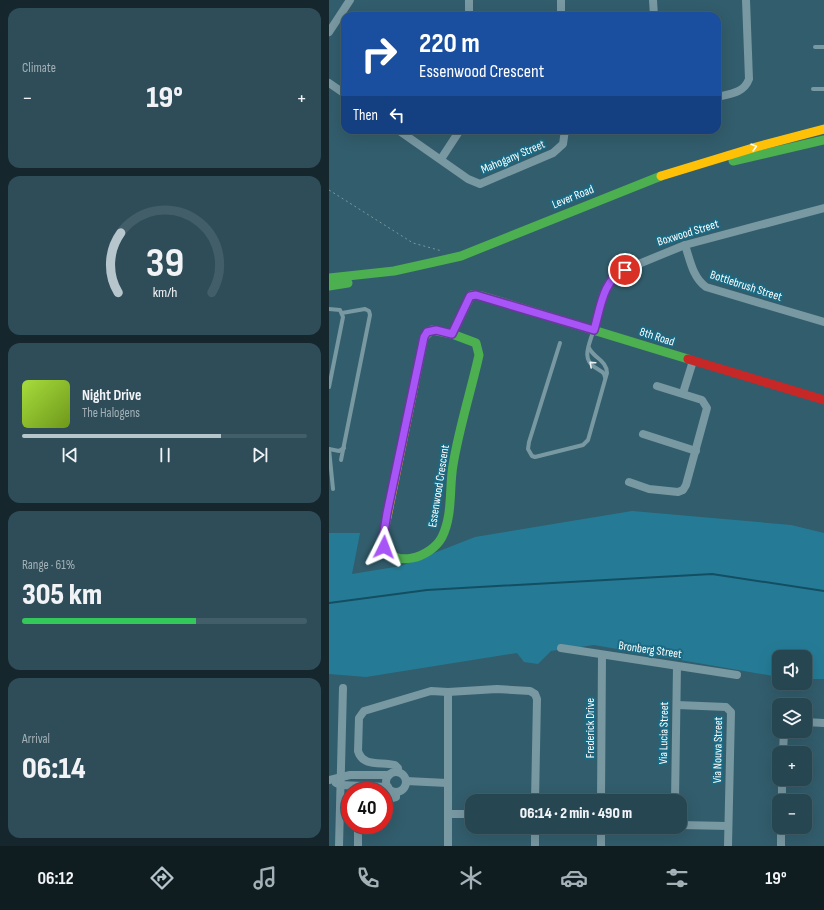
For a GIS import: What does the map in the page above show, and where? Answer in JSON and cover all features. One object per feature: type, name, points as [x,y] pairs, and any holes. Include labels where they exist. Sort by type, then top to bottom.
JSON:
[{"type":"main road","name":"Lever Road","points":[[330,279],[394,271],[461,256],[651,179],[756,147],[824,129]]},
{"type":"main road","name":"Lever Road","points":[[330,279],[396,274],[466,257],[653,182],[713,165],[824,140]]},
{"type":"main road","name":"8th Road","points":[[452,334],[470,296],[482,296],[824,400]]},
{"type":"main road","name":"Essenwood Crescent","points":[[431,330],[452,334],[476,343],[479,355],[453,465],[446,527],[439,544],[435,548],[425,555],[403,559],[384,547],[383,538],[424,337],[427,332],[431,330]]},
{"type":"street","points":[[329,32],[332,21],[350,0]]},
{"type":"street","points":[[469,0],[469,12]]},
{"type":"street","points":[[561,0],[561,12]]},
{"type":"street","points":[[653,0],[654,12]]},
{"type":"street","points":[[721,96],[739,91],[747,84],[749,79],[746,0]]},
{"type":"street","points":[[329,83],[341,91]]},
{"type":"street","name":"Mahogany Street","points":[[404,134],[476,183],[483,183],[553,153],[563,144],[564,134]]},
{"type":"street","points":[[441,159],[457,134]]},
{"type":"street","name":"Boxwood Street","points":[[594,330],[606,288],[614,275],[646,260],[685,246],[824,208]]},
{"type":"street","name":"Bottlebrush Street","points":[[685,246],[695,274],[700,283],[706,288],[824,322]]},
{"type":"street","points":[[683,393],[693,361]]},
{"type":"street","points":[[629,482],[649,489],[681,492],[686,485],[707,408],[704,402],[683,393],[657,386]]},
{"type":"street","points":[[643,434],[695,451]]},
{"type":"street","name":"Bronberg Street","points":[[561,648],[737,675]]},
{"type":"street","name":"Frederick Drive","points":[[601,794],[602,655]]},
{"type":"street","name":"Via Lucia Street","points":[[675,794],[677,666]]},
{"type":"street","points":[[339,846],[343,688]]},
{"type":"street","points":[[393,790],[396,792],[403,790],[406,781],[403,775],[398,772],[398,768],[395,765],[367,762],[359,756],[357,751],[361,714],[371,708],[429,691],[448,692],[497,690],[530,691],[535,694],[537,699],[535,794]]},
{"type":"street","points":[[447,846],[448,692]]},
{"type":"street","name":"Via Nouva Street","points":[[677,705],[726,707],[731,712],[728,846]]},
{"type":"street","points":[[812,722],[824,723]]},
{"type":"street","points":[[340,781],[362,775],[389,775],[398,772]]},
{"type":"street","points":[[362,775],[362,782]]},
{"type":"street","points":[[387,782],[389,775]]},
{"type":"street","points":[[329,780],[344,782]]},
{"type":"street","points":[[406,781],[447,783]]},
{"type":"street","points":[[393,798],[396,797],[396,792]]},
{"type":"street","points":[[448,814],[465,814]]},
{"type":"street","points":[[687,825],[728,826]]},
{"type":"street","points":[[358,834],[358,846]]},
{"type":"street","points":[[535,834],[535,846]]},
{"type":"street","points":[[601,834],[601,846]]},
{"type":"street","points":[[781,834],[781,846]]},
{"type":"lane","points":[[815,48],[824,46]]},
{"type":"lane","points":[[813,89],[824,89]]},
{"type":"lane","points":[[329,308],[338,309],[342,313]]},
{"type":"lane","points":[[341,460],[370,315],[369,311],[365,310],[342,313]]},
{"type":"lane","points":[[329,387],[339,340],[342,313]]},
{"type":"lane","name":"Boxwood Street","points":[[594,330],[586,354],[589,363],[603,372],[605,377]]},
{"type":"lane","points":[[560,343],[529,442],[528,448],[532,456],[540,456],[586,443],[589,438],[605,377],[606,366],[591,352],[589,348]]},
{"type":"lane","points":[[333,489],[329,450],[339,451],[344,448]]},
{"type":"path","points":[[329,190],[413,243],[447,252]]},
{"type":"shaded area","points":[[632,511],[791,525],[824,533],[824,679],[812,679],[812,650],[772,650],[772,676],[594,645],[551,651],[538,664],[524,662],[517,653],[366,677],[329,674],[329,533],[360,533],[352,574],[401,566],[475,537]]},
{"type":"waterway","points":[[329,603],[427,590],[712,574],[824,591]]},
{"type":"traffic: fast","points":[[733,161],[824,140]]},
{"type":"traffic: fast","points":[[329,278],[394,271],[461,256],[661,176]]},
{"type":"traffic: fast","points":[[329,286],[348,283]]},
{"type":"traffic: fast","points":[[414,386],[424,337],[432,330],[452,334],[471,295],[482,296],[688,359]]},
{"type":"traffic: fast","points":[[387,517],[384,541],[388,551],[394,556],[402,559],[421,555],[430,550],[437,544],[445,529],[448,520],[452,474],[456,451],[479,355],[476,343],[452,334]]},
{"type":"traffic: slow","points":[[661,176],[756,147],[824,129]]},
{"type":"traffic: slow","points":[[387,517],[414,386]]},
{"type":"traffic: jam","points":[[688,359],[824,400]]},
{"type":"route","points":[[384,547],[383,538],[387,513],[424,337],[427,332],[436,330],[452,334],[471,295],[476,295],[594,330],[606,288],[614,275],[625,270]]}]
